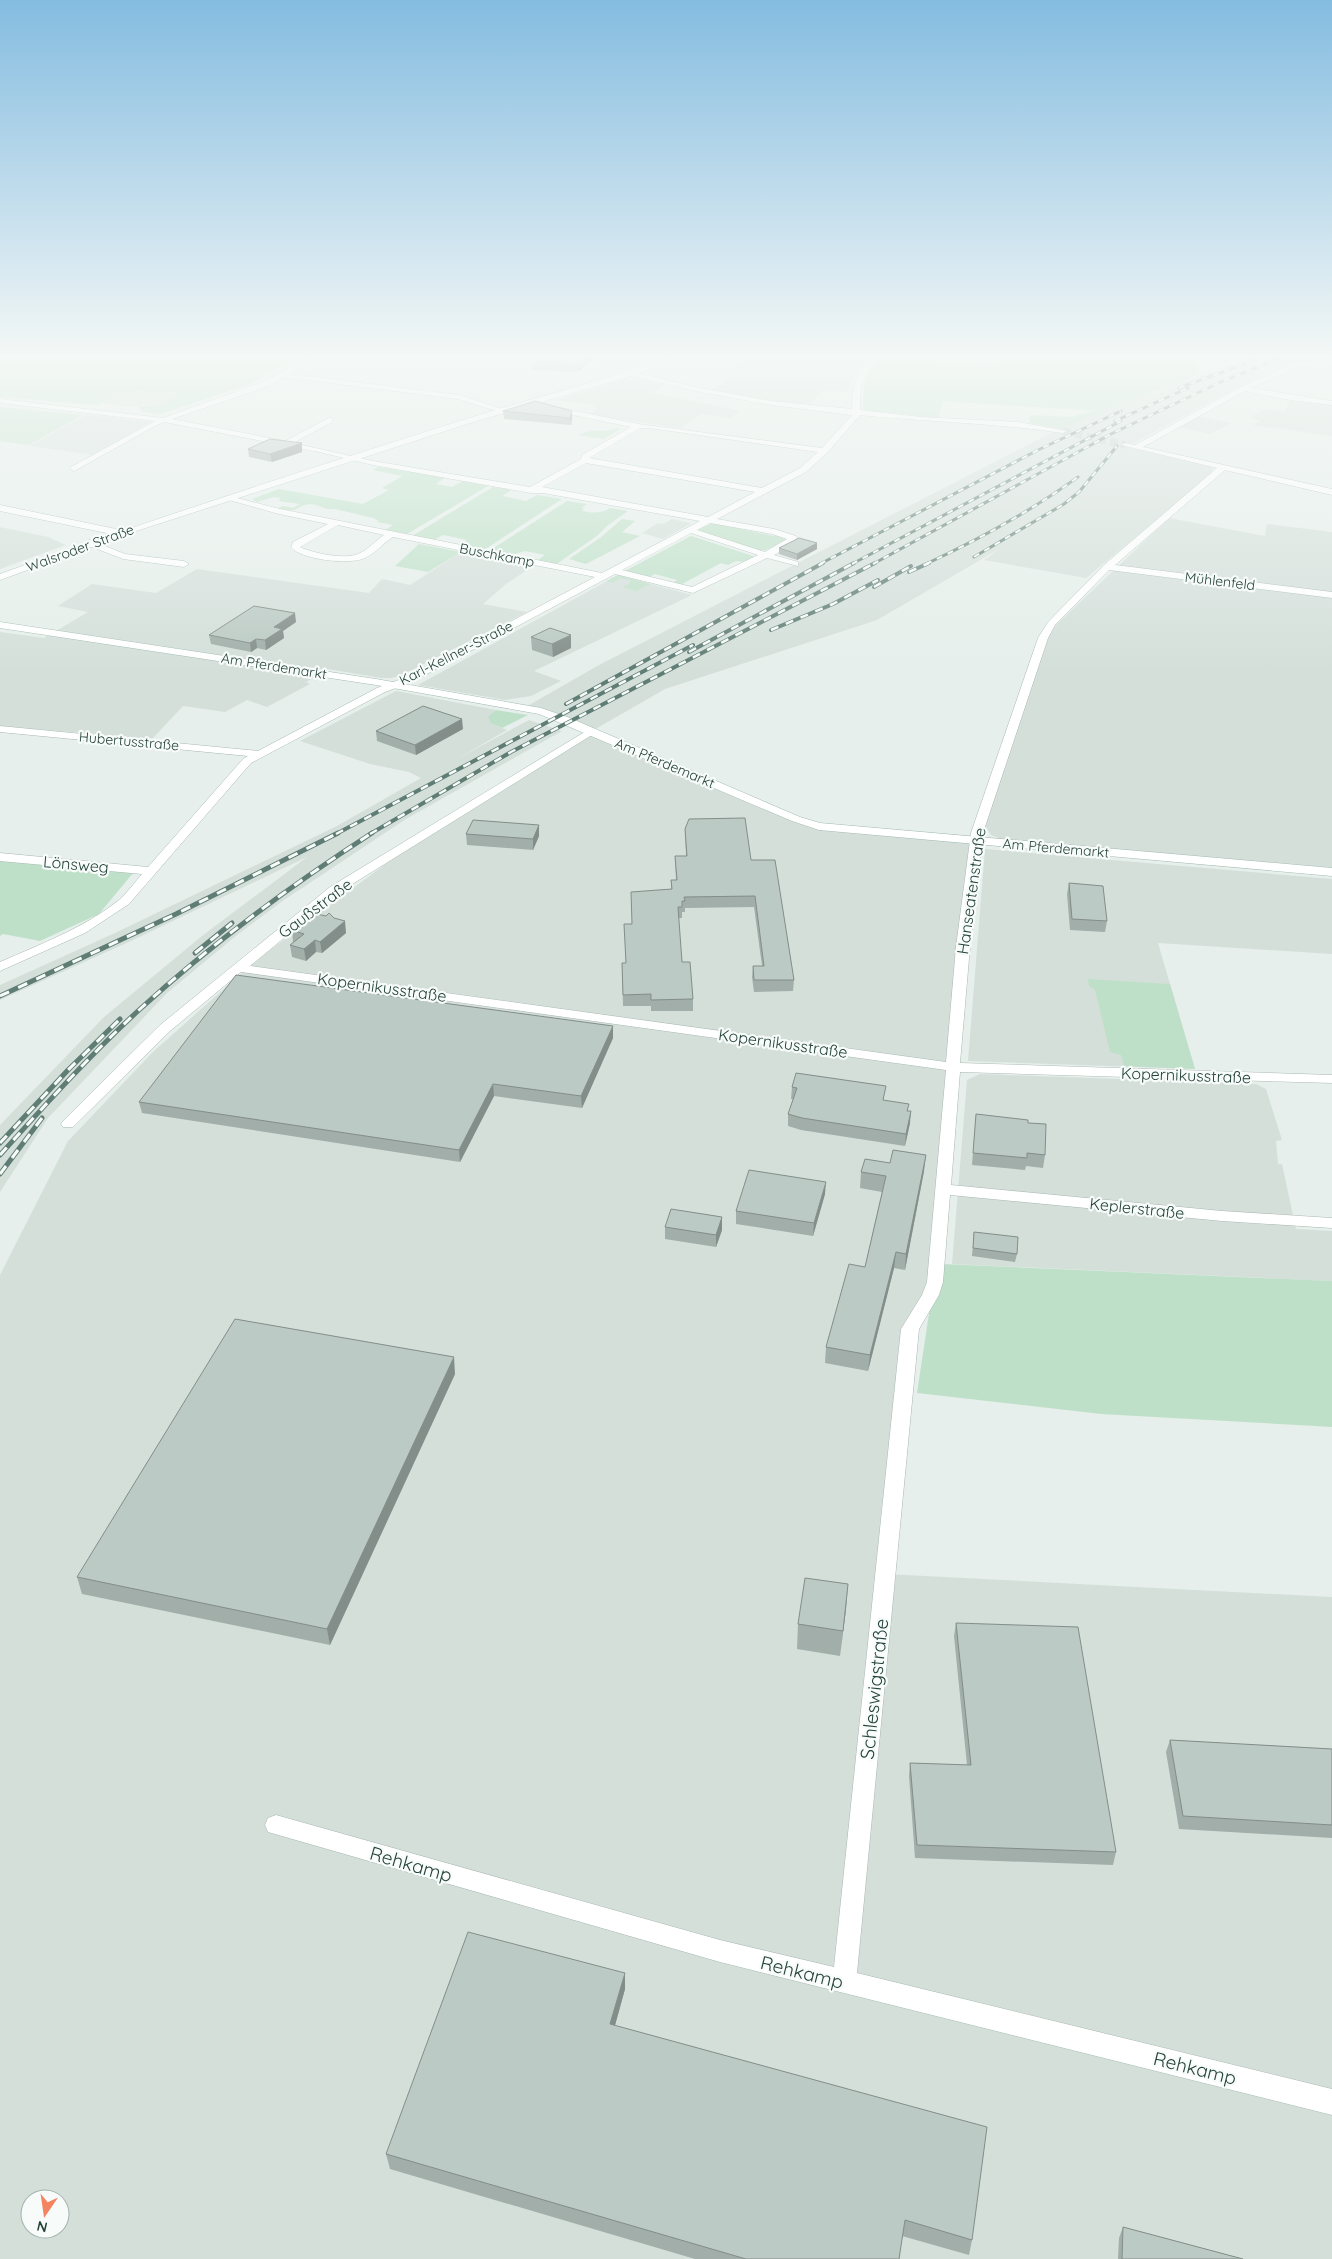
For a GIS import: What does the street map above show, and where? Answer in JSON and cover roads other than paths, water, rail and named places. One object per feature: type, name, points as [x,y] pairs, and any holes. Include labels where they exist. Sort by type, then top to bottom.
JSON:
[{"type":"street","points":[[74,469],[86,462]]},
{"type":"street","name":"Walsroder Straße","points":[[0,577],[90,543],[341,462]]},
{"type":"street","points":[[371,462],[531,490],[543,490],[774,532],[793,538],[789,543],[766,555],[693,590],[614,571]]},
{"type":"street","points":[[531,490],[581,462]]},
{"type":"street","points":[[599,462],[764,491]]},
{"type":"street","name":"Karl-Kellner-Straße","points":[[0,967],[83,930],[109,915],[125,901],[152,871],[247,761],[258,754],[381,690],[408,680],[803,470],[811,462]]},
{"type":"street","points":[[1204,462],[1332,492]]},
{"type":"street","name":"Hanseatenstraße","points":[[904,1395],[910,1329],[915,1315],[932,1294],[935,1282],[963,947],[978,828],[1043,638],[1057,617],[1107,567],[1224,467]]},
{"type":"street","name":"Buschkamp","points":[[232,498],[258,507],[603,576]]},
{"type":"street","points":[[0,508],[121,533]]},
{"type":"street","points":[[336,523],[296,544],[295,547],[298,550],[335,558],[353,558],[367,553],[381,540],[391,534]]},
{"type":"street","points":[[690,530],[795,564]]},
{"type":"street","points":[[90,543],[123,556],[184,564]]},
{"type":"street","name":"Mühlenfeld","points":[[1107,567],[1332,595]]},
{"type":"street","name":"Am Pferdemarkt","points":[[0,625],[394,685],[540,712],[591,731],[796,820],[818,826],[1332,872]]},
{"type":"street","name":"Hubertusstraße","points":[[0,729],[258,754]]},
{"type":"street","name":"Gaußstraße","points":[[68,1124],[165,1028],[334,890],[591,731]]},
{"type":"street","name":"Lönsweg","points":[[0,857],[152,871]]},
{"type":"street","name":"Kopernikusstraße","points":[[238,968],[953,1067],[1332,1079]]},
{"type":"street","name":"Keplerstraße","points":[[943,1189],[1222,1216],[1332,1224]]},
{"type":"street","name":"Schleswigstraße","points":[[844,1983],[904,1395]]},
{"type":"street","name":"Rehkamp","points":[[276,1825],[720,1951],[1332,2102]]},
{"type":"railway","points":[[820,564],[1014,462]]},
{"type":"railway","points":[[852,564],[1043,462]]},
{"type":"railway","points":[[873,564],[1059,462]]},
{"type":"railway","points":[[974,557],[1064,504],[1079,492],[1103,462]]},
{"type":"railway","points":[[926,564],[1004,524],[1042,502],[1078,477]]},
{"type":"railway","points":[[566,704],[823,563]]},
{"type":"railway","points":[[689,652],[854,563]]},
{"type":"railway","points":[[370,834],[511,752],[875,563]]},
{"type":"railway","points":[[909,572],[929,563]]},
{"type":"railway","points":[[874,587],[911,566]]},
{"type":"railway","points":[[771,630],[833,604],[878,580]]},
{"type":"railway","points":[[336,834],[693,645]]},
{"type":"railway","points":[[0,1155],[85,1062],[166,986],[252,917],[372,833]]},
{"type":"railway","points":[[0,996],[176,914],[336,834]]},
{"type":"railway","points":[[195,953],[232,923]]},
{"type":"railway","points":[[0,1143],[68,1070],[120,1019]]},
{"type":"railway","points":[[0,1174],[42,1118]]}]
